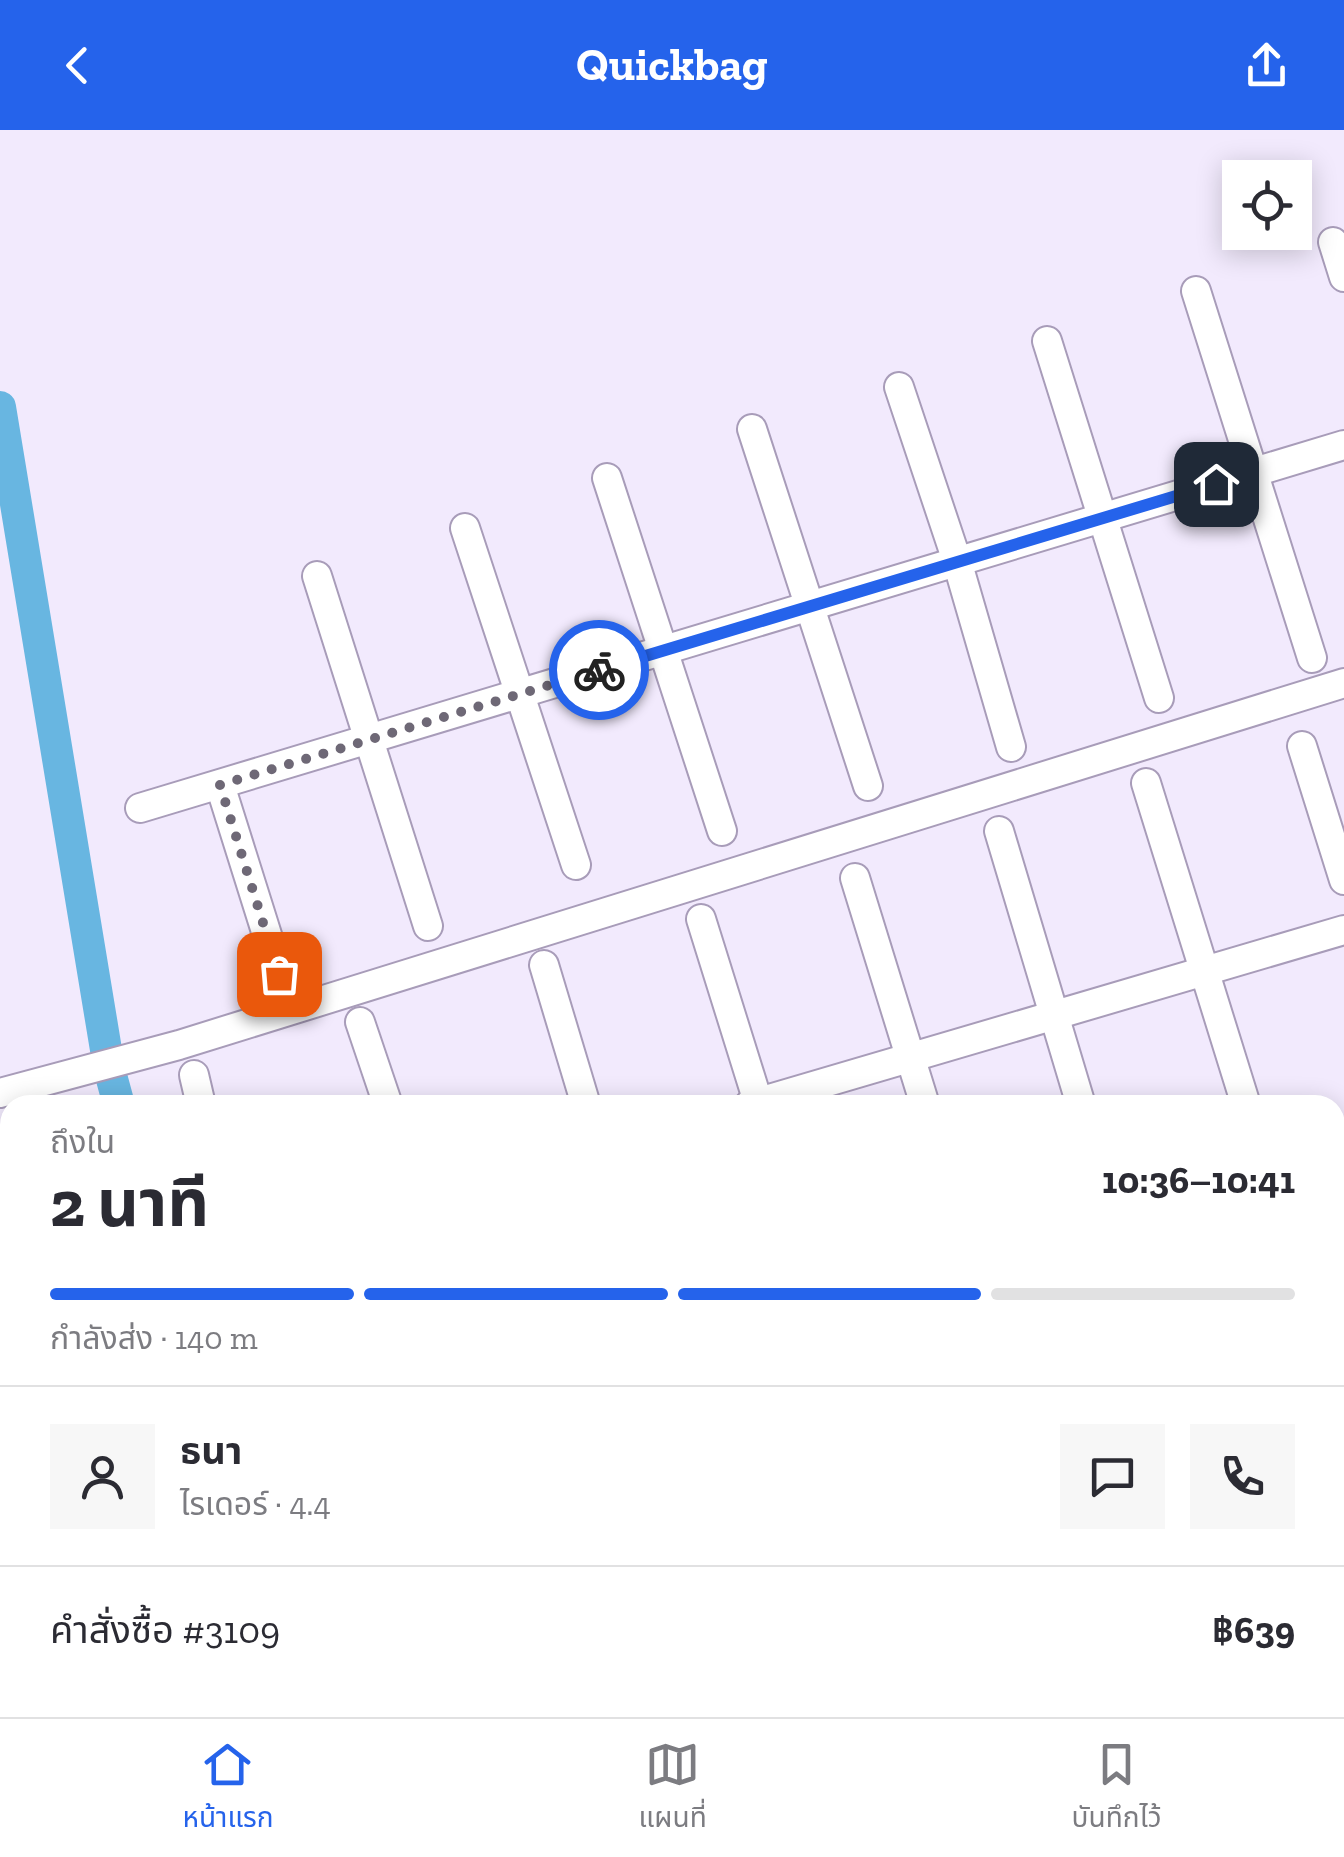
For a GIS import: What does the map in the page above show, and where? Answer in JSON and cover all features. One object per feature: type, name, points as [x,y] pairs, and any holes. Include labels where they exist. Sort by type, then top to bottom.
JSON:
[{"type":"street","points":[[1332,242],[1344,277]]},
{"type":"street","points":[[1196,292],[1312,658]]},
{"type":"street","points":[[1047,341],[1158,698]]},
{"type":"street","points":[[899,387],[957,561],[1011,747]]},
{"type":"street","points":[[752,429],[868,786]]},
{"type":"street","points":[[140,808],[1344,445]]},
{"type":"street","points":[[607,478],[722,832]]},
{"type":"street","points":[[465,528],[576,866]]},
{"type":"street","points":[[317,576],[428,926]]},
{"type":"street","points":[[0,1093],[171,1047],[1344,683]]},
{"type":"street","points":[[1302,746],[1344,880]]},
{"type":"street","points":[[1146,783],[1243,1095]]},
{"type":"street","points":[[220,785],[279,974]]},
{"type":"street","points":[[998,831],[1078,1095]]},
{"type":"street","points":[[855,878],[922,1095]]},
{"type":"street","points":[[701,919],[752,1095]]},
{"type":"street","points":[[785,1095],[1344,930]]},
{"type":"street","points":[[544,965],[583,1095]]},
{"type":"street","points":[[360,1022],[385,1095]]},
{"type":"street","points":[[194,1075],[199,1095]]},
{"type":"waterway","points":[[0,407],[116,1095]]},
{"type":"way so far","points":[[279,974],[220,785],[599,670]]},
{"type":"route","points":[[599,670],[1216,484]]}]
